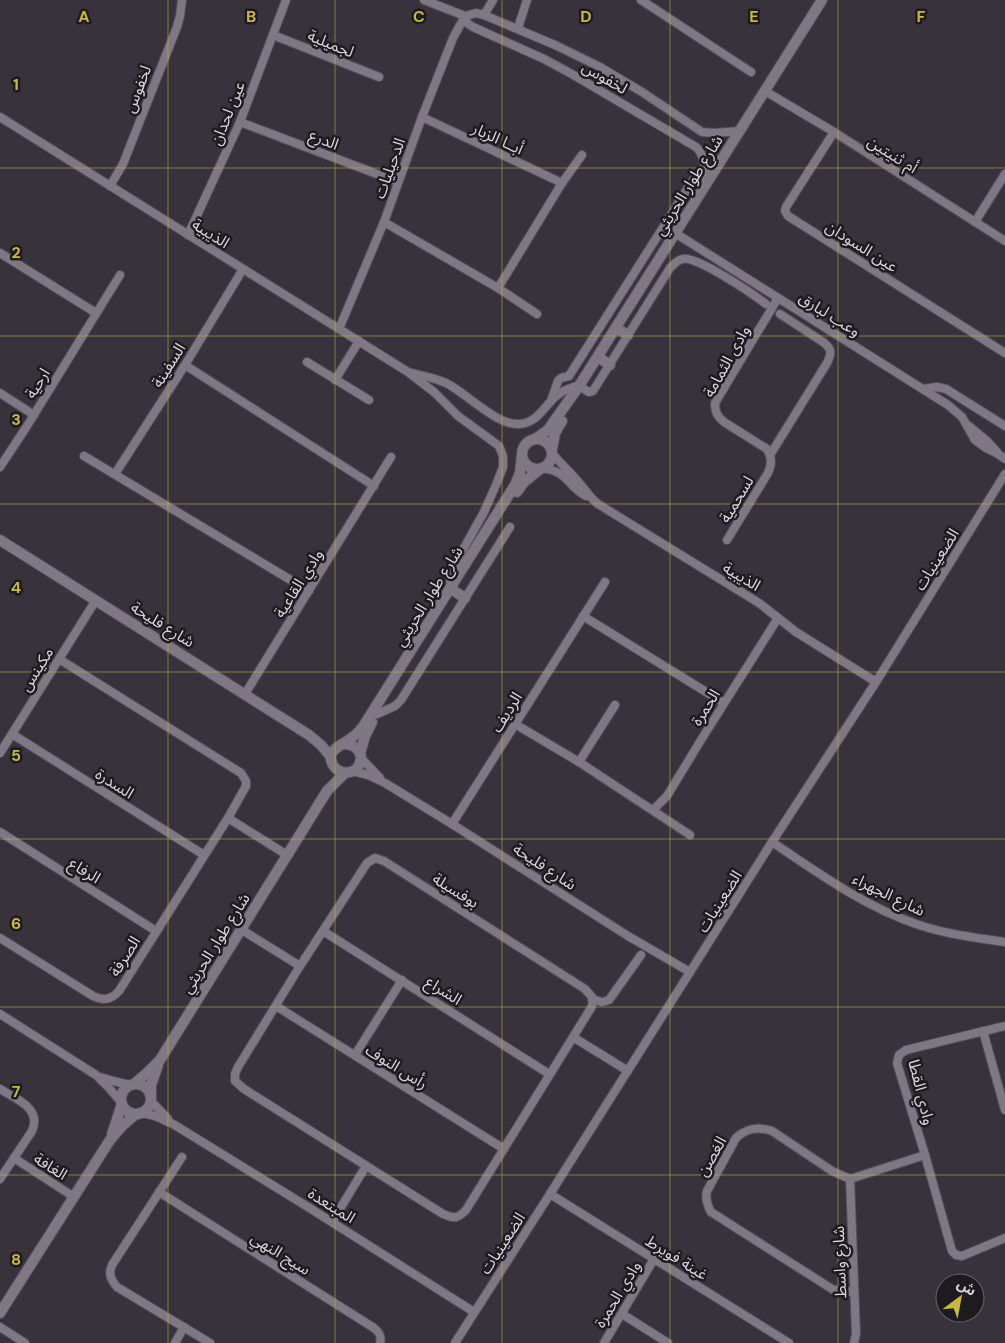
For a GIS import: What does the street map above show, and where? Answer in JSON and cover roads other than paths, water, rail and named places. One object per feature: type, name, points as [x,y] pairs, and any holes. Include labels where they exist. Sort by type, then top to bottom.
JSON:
[{"type":"street","name":"لخفوس","points":[[110,186],[122,164],[180,16],[182,0]]},
{"type":"street","name":"عين لحدان","points":[[188,235],[240,122],[286,0]]},
{"type":"street","name":"لخفوس","points":[[424,0],[465,16],[476,13],[484,15],[563,48],[642,92],[699,130],[710,133],[740,131]]},
{"type":"street","points":[[484,15],[493,0]]},
{"type":"street","points":[[518,28],[526,0]]},
{"type":"street","points":[[641,0],[751,72]]},
{"type":"street","name":"شارع طوار الحريثي","points":[[535,439],[548,430],[598,358],[822,0]]},
{"type":"street","name":"لخفوس","points":[[465,16],[467,22],[473,27],[544,59],[596,87],[696,147],[703,157],[706,184]]},
{"type":"street","name":"الدحيليات","points":[[339,329],[384,222],[422,117],[454,38],[465,16]]},
{"type":"street","name":"لجميلية","points":[[273,34],[379,77]]},
{"type":"street","name":"أم ثنيتين","points":[[765,91],[834,132],[1005,241]]},
{"type":"street","name":"الذيبية","points":[[0,117],[408,372],[434,392],[453,412],[495,443],[502,451],[504,462],[502,472],[490,499],[454,566],[450,578],[452,590]]},
{"type":"street","name":"أبــا الزبار","points":[[422,117],[562,183]]},
{"type":"street","name":"الدرع","points":[[240,122],[398,182]]},
{"type":"street","name":"عين السودان","points":[[834,132],[786,206],[785,211],[788,216],[1005,353]]},
{"type":"street","points":[[498,288],[562,183],[582,155]]},
{"type":"street","points":[[975,222],[1005,174]]},
{"type":"street","points":[[552,398],[558,381],[569,376],[693,180]]},
{"type":"street","points":[[384,222],[498,288],[537,314]]},
{"type":"street","name":"وعب لبارق","points":[[675,233],[953,408],[965,423],[1005,459]]},
{"type":"street","points":[[0,253],[96,313]]},
{"type":"street","points":[[598,358],[610,365],[670,268],[681,259],[696,262],[730,279],[766,304]]},
{"type":"street","name":"السفينة","points":[[115,474],[185,365],[243,269]]},
{"type":"street","name":"ارحية","points":[[0,467],[120,275]]},
{"type":"street","name":"وادى الثمامة","points":[[770,455],[762,445],[718,417],[715,410],[715,402],[778,298]]},
{"type":"street","points":[[770,455],[830,356],[828,346],[780,314]]},
{"type":"street","points":[[616,328],[628,335]]},
{"type":"street","points":[[336,380],[359,341]]},
{"type":"street","points":[[307,362],[369,400]]},
{"type":"street","points":[[185,365],[374,486]]},
{"type":"street","name":"الذيبية","points":[[408,372],[441,381],[501,419],[514,424],[525,424],[534,419],[552,398],[568,389],[579,386],[589,392],[593,391],[610,365]]},
{"type":"street","points":[[434,392],[441,381]]},
{"type":"street","name":"شارع طوار الحريثي","points":[[552,451],[554,434],[579,386]]},
{"type":"street","points":[[923,389],[937,387],[946,389],[1005,426]]},
{"type":"street","points":[[0,393],[34,415]]},
{"type":"street","points":[[535,439],[543,440],[550,446],[552,451],[552,457],[548,464],[541,469],[528,466],[522,454],[527,443],[535,439]]},
{"type":"street","name":"الذيبية","points":[[552,451],[563,466],[575,477],[590,498]]},
{"type":"street","name":"شارع طوار الحريثي","points":[[360,756],[365,736],[377,714],[515,485],[520,473],[522,454]]},
{"type":"street","name":"لسحمية","points":[[727,540],[768,473],[772,461],[770,455]]},
{"type":"street","points":[[84,456],[309,591]]},
{"type":"street","name":"وادي القاعية","points":[[245,694],[391,457]]},
{"type":"street","name":"الذيبية","points":[[541,469],[552,470],[560,474],[580,492],[610,512],[759,602],[796,632],[876,682]]},
{"type":"street","name":"شارع طوار الحريثي","points":[[342,744],[358,732],[366,722],[520,487],[529,477],[541,469]]},
{"type":"street","name":"الضعينيات","points":[[455,1343],[772,842],[876,682],[1005,474]]},
{"type":"street","points":[[377,714],[395,706],[401,700],[510,527]]},
{"type":"street","name":"شارع فليحة","points":[[0,540],[308,735],[321,745],[332,761]]},
{"type":"street","name":"الرديف","points":[[452,824],[605,582]]},
{"type":"street","points":[[452,590],[465,598]]},
{"type":"street","name":"مكينس","points":[[0,753],[96,600]]},
{"type":"street","points":[[583,616],[724,703]]},
{"type":"street","name":"الحمرة","points":[[653,810],[667,796],[778,618]]},
{"type":"street","name":"الصرفة","points":[[0,938],[92,996],[99,999],[107,999],[114,996],[119,991],[228,818],[246,786],[246,781],[241,773],[59,659]]},
{"type":"street","points":[[579,762],[615,705]]},
{"type":"street","points":[[515,724],[579,762],[690,835]]},
{"type":"street","name":"السدرة","points":[[12,734],[204,855]]},
{"type":"street","name":"شارع فليحة","points":[[308,735],[342,744]]},
{"type":"street","points":[[342,744],[354,746],[358,749],[360,756],[358,766],[349,772],[338,770],[332,761],[334,750],[342,744]]},
{"type":"street","name":"شارع فليحة","points":[[360,756],[369,768],[385,783]]},
{"type":"street","name":"شارع طوار الحريثي","points":[[132,1084],[144,1077],[160,1060],[242,930],[327,792],[332,777],[332,761]]},
{"type":"street","name":"شارع طوار الحريثي","points":[[327,792],[349,772]]},
{"type":"street","name":"شارع فليحة","points":[[349,772],[368,775],[385,783],[628,936],[690,972]]},
{"type":"street","points":[[228,818],[287,855]]},
{"type":"street","name":"الرفاع","points":[[0,832],[156,931]]},
{"type":"street","name":"شارع الجهراء","points":[[772,842],[817,872],[889,913],[919,925],[951,934],[1005,942]]},
{"type":"street","name":"بوفسيلة","points":[[375,858],[380,858],[589,992],[592,999],[590,1008],[466,1210],[461,1215],[451,1218],[443,1214],[244,1089],[235,1081],[238,1067],[300,966],[367,864],[375,858]]},
{"type":"street","points":[[242,930],[300,966]]},
{"type":"street","name":"الشراع","points":[[323,931],[549,1074]]},
{"type":"street","points":[[592,999],[602,1002],[609,1000],[641,955]]},
{"type":"street","points":[[355,1055],[402,980]]},
{"type":"street","name":"رأس النوف","points":[[276,1006],[504,1149]]},
{"type":"street","points":[[0,1014],[96,1075],[127,1111],[139,1114]]},
{"type":"street","name":"وادي القطا","points":[[1005,1026],[906,1050],[899,1055],[897,1063],[952,1251],[956,1255],[962,1256],[1005,1238]]},
{"type":"street","points":[[984,1031],[1005,1110]]},
{"type":"street","points":[[573,1037],[628,1071]]},
{"type":"street","name":"شارع طوار الحريثي","points":[[151,1098],[153,1080],[160,1060]]},
{"type":"street","points":[[0,1314],[110,1140],[122,1126],[148,1108],[151,1098],[144,1086],[113,1081],[96,1075]]},
{"type":"street","points":[[110,1140],[121,1103],[122,1092],[132,1084]]},
{"type":"street","name":"الغافة","points":[[0,1089],[29,1108],[35,1119],[32,1131],[0,1179]]},
{"type":"street","name":"المبتعدة","points":[[151,1098],[174,1124]]},
{"type":"street","name":"المبتعدة","points":[[139,1114],[155,1116],[174,1124],[474,1312]]},
{"type":"street","name":"الغصن","points":[[850,1179],[832,1171],[772,1131],[757,1127],[749,1129],[736,1138],[707,1191],[706,1200],[712,1212],[832,1289],[839,1292],[854,1291]]},
{"type":"street","points":[[850,1179],[925,1155]]},
{"type":"street","points":[[182,1157],[112,1265],[110,1276],[118,1287],[210,1343]]},
{"type":"street","name":"الغافة","points":[[14,1158],[74,1197]]},
{"type":"street","points":[[332,1222],[366,1166]]},
{"type":"street","name":"شارع واسط","points":[[850,1179],[856,1334],[854,1343]]},
{"type":"street","name":"سيج النهي","points":[[159,1192],[374,1328],[380,1334],[380,1343]]},
{"type":"street","name":"غينة فويرط","points":[[550,1194],[789,1343]]},
{"type":"street","name":"وادي الحمرة","points":[[604,1343],[654,1259]]},
{"type":"street","points":[[622,1314],[668,1343]]},
{"type":"street","points":[[0,1327],[25,1343]]},
{"type":"street","points":[[175,1343],[184,1327]]}]
